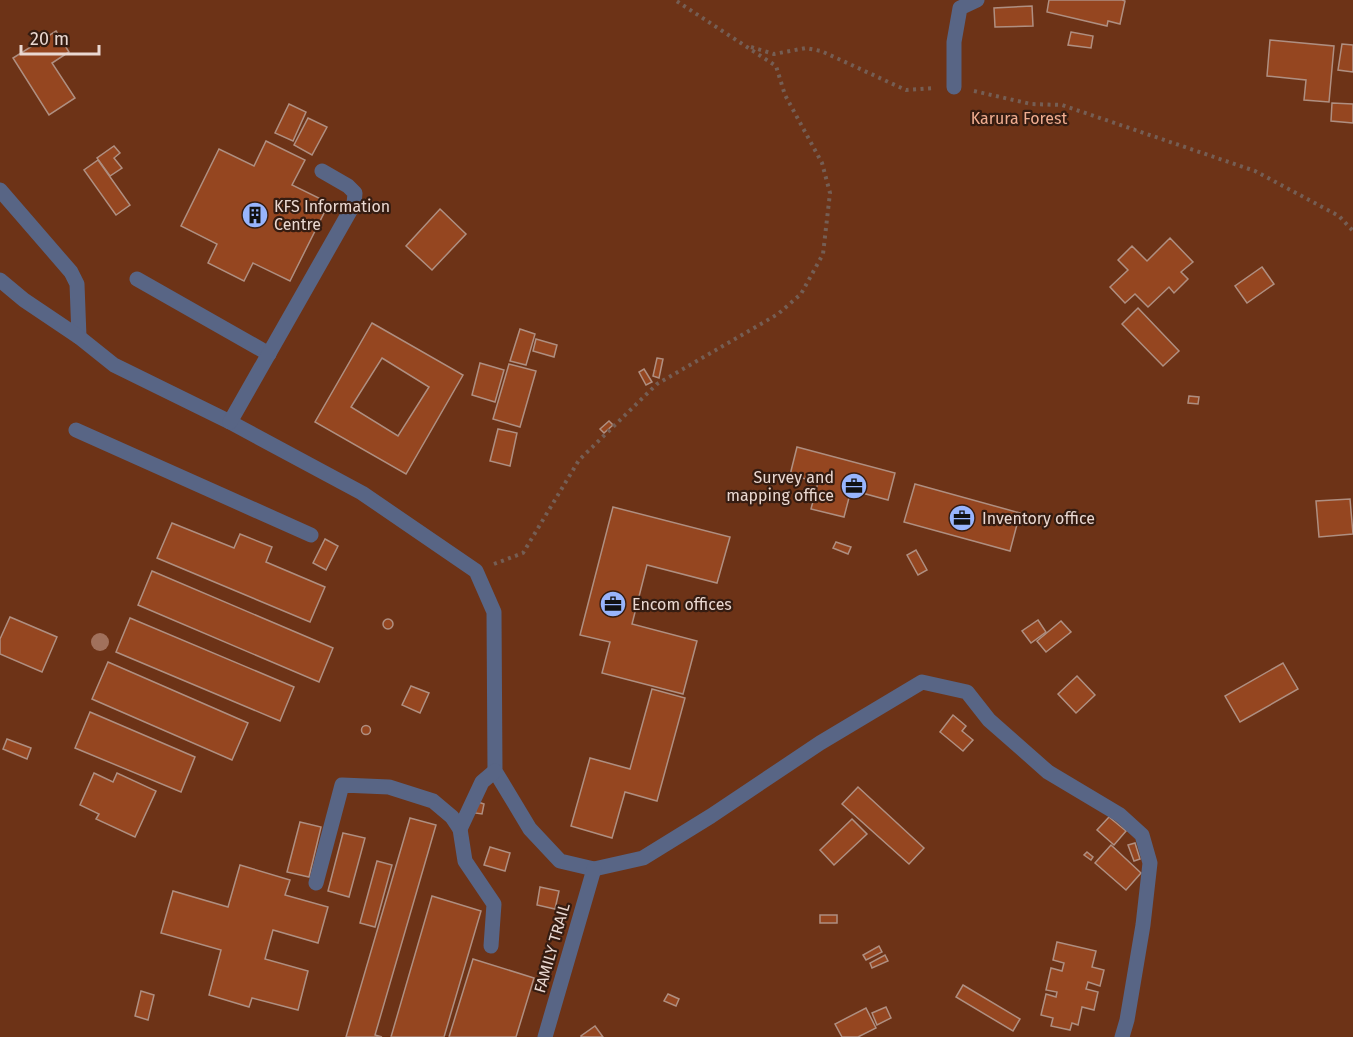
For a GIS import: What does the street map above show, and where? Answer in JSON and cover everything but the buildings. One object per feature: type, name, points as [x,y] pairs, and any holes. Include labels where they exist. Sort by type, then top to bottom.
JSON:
[{"type":"street","points":[[954,87],[954,42],[960,8],[977,0]]},
{"type":"street","points":[[230,422],[354,204],[355,193],[348,186],[322,171]]},
{"type":"street","points":[[0,190],[71,272],[77,284],[79,337]]},
{"type":"street","points":[[137,279],[269,354]]},
{"type":"street","points":[[0,280],[24,300],[114,364],[230,422],[362,494],[476,571],[494,612],[495,771],[530,829],[560,861],[594,869],[643,858],[711,816],[820,743],[922,682],[967,692],[988,720],[1048,772],[1120,815],[1142,836],[1150,863],[1143,926],[1122,1037]]},
{"type":"street","points":[[76,430],[311,535]]},
{"type":"street","points":[[460,829],[482,782],[495,771]]},
{"type":"street","points":[[316,883],[342,785],[389,787],[433,801],[452,817],[460,829],[465,861],[494,904],[491,946]]},
{"type":"street","name":"FAMILY TRAIL","points":[[544,1037],[594,869]]},
{"type":"path","points":[[476,571],[523,552],[579,460],[657,384],[778,314],[801,294],[823,254],[830,193],[822,163],[785,96],[776,66],[675,0]]},
{"type":"path","points":[[744,45],[774,54],[806,48],[821,51],[906,90],[954,87],[1031,104],[1062,105],[1255,171],[1339,216],[1353,231]]},
{"type":"green space","name":"Karura Forest","points":[[0,0],[1353,0],[1353,1037],[0,1037]]},
{"type":"place","name":"KFS Information Centre","points":[[255,215]]},
{"type":"place","name":"Survey and mapping office","points":[[854,486]]},
{"type":"place","name":"Inventory office","points":[[962,518]]},
{"type":"place","name":"Encom offices","points":[[613,604]]}]
